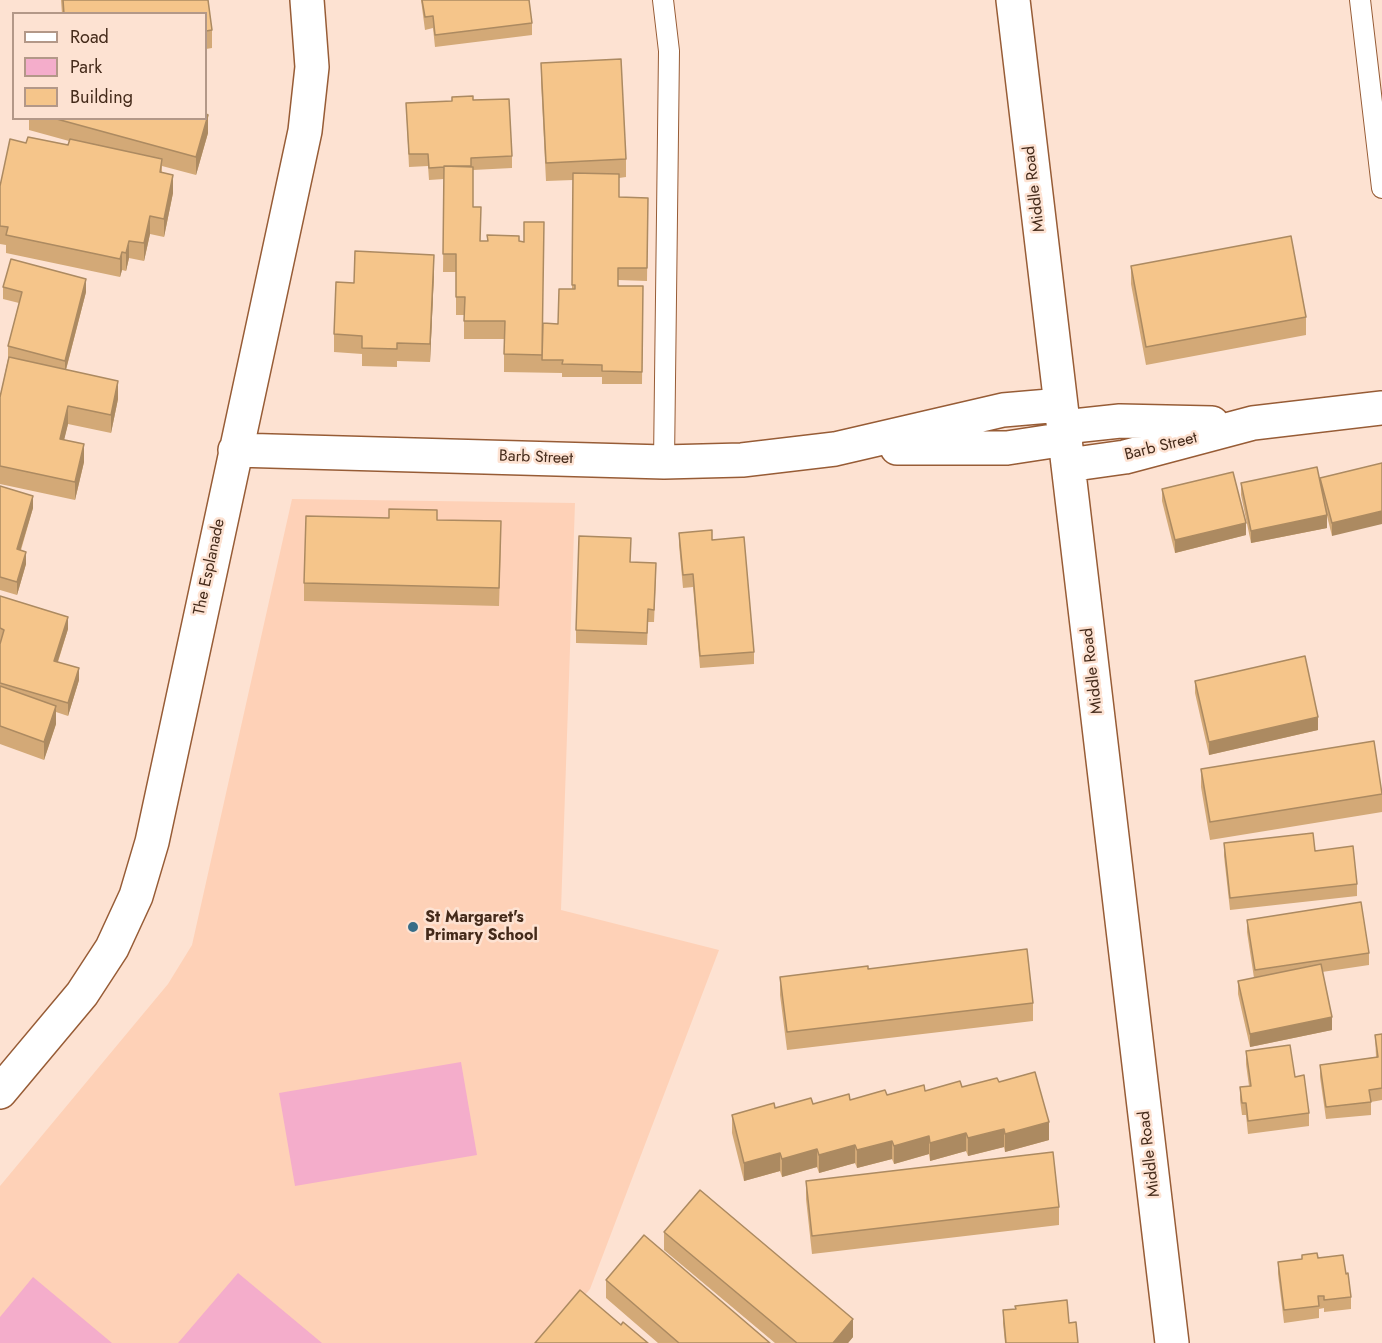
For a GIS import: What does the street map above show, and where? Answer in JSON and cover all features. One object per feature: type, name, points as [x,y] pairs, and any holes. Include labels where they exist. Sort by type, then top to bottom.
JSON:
[{"type":"street","name":"The Esplanade","points":[[0,1092],[82,994],[112,948],[136,896],[152,842],[305,131],[312,67],[307,0]]},
{"type":"street","name":"Middle Road","points":[[1013,0],[1172,1343]]},
{"type":"street","name":"Barb Street","points":[[235,450],[664,462],[742,460],[836,449],[1003,410],[1125,457],[1253,423],[1382,408]]},
{"type":"lane","points":[[663,0],[669,51],[664,462]]},
{"type":"lane","points":[[1360,0],[1382,188]]},
{"type":"shaded area","name":"St Margaret's Primary School","points":[[292,499],[575,503],[561,910],[719,950],[590,1289],[544,1343],[0,1343],[0,1186],[168,984],[192,945]]},
{"type":"green space","points":[[461,1062],[477,1155],[295,1186],[279,1093]]},
{"type":"green space","points":[[238,1273],[322,1343],[178,1343]]},
{"type":"green space","points":[[33,1277],[112,1343],[0,1343],[0,1317]]},
{"type":"building","points":[[63,0],[208,0],[212,30],[207,31],[207,12],[64,12]]},
{"type":"building","points":[[422,0],[529,0],[532,23],[435,35],[433,16],[425,17]]},
{"type":"building","points":[[621,59],[626,159],[546,163],[541,63]]},
{"type":"building","points":[[473,96],[473,100],[509,99],[512,156],[471,158],[471,166],[429,168],[428,154],[409,154],[406,103],[452,101],[452,97]]},
{"type":"building","points":[[60,120],[207,120],[196,157]]},
{"type":"building","points":[[28,137],[68,145],[70,139],[162,159],[160,172],[173,175],[164,219],[150,216],[144,243],[129,241],[126,253],[122,252],[120,259],[6,235],[8,227],[0,226],[0,186],[10,139],[26,143]]},
{"type":"building","points":[[444,166],[473,167],[473,207],[481,207],[480,241],[488,241],[487,235],[519,236],[519,241],[524,242],[524,222],[544,222],[542,355],[504,354],[505,321],[464,321],[465,297],[456,297],[456,254],[443,254]]},
{"type":"building","points":[[573,173],[619,174],[619,197],[648,198],[647,268],[618,268],[618,286],[643,286],[642,372],[602,371],[602,365],[562,364],[563,360],[542,360],[543,323],[558,324],[559,289],[575,289],[575,285],[572,285]]},
{"type":"building","points":[[1291,236],[1306,317],[1146,347],[1131,266]]},
{"type":"building","points":[[355,251],[434,255],[430,344],[397,343],[397,349],[362,348],[362,336],[334,334],[336,282],[354,283]]},
{"type":"building","points":[[11,259],[86,279],[65,361],[8,346],[22,292],[3,287]]},
{"type":"building","points":[[9,357],[118,381],[111,415],[68,406],[60,439],[84,444],[75,482],[0,466],[0,397]]},
{"type":"building","points":[[1382,463],[1382,511],[1332,523],[1320,478]]},
{"type":"building","points":[[1317,467],[1327,515],[1251,531],[1241,483]]},
{"type":"building","points":[[1233,472],[1246,523],[1175,540],[1162,489]]},
{"type":"building","points":[[0,486],[33,496],[17,549],[26,552],[17,582],[0,577]]},
{"type":"building","points":[[389,509],[437,510],[437,520],[501,521],[499,588],[304,583],[306,516],[389,518]]},
{"type":"building","points":[[712,530],[712,540],[744,537],[754,652],[700,656],[693,574],[683,575],[679,533]]},
{"type":"building","points":[[579,536],[631,538],[630,562],[656,563],[654,610],[648,609],[647,633],[576,630]]},
{"type":"building","points":[[0,596],[68,617],[54,661],[79,668],[68,703],[0,683],[0,644],[4,630],[0,628]]},
{"type":"building","points":[[1305,656],[1318,717],[1209,742],[1195,681]]},
{"type":"building","points":[[0,686],[56,706],[44,742],[0,726]]},
{"type":"building","points":[[1374,741],[1382,794],[1210,822],[1201,769]]},
{"type":"building","points":[[1313,833],[1315,851],[1353,846],[1357,884],[1230,898],[1224,843]]},
{"type":"building","points":[[1361,902],[1369,953],[1255,970],[1247,920]]},
{"type":"building","points":[[1027,949],[1033,1003],[787,1032],[780,977],[868,966],[868,969]]},
{"type":"building","points":[[1321,964],[1332,1017],[1250,1034],[1238,981]]},
{"type":"building","points":[[1382,1034],[1382,1088],[1369,1090],[1371,1102],[1326,1107],[1320,1065],[1378,1057],[1375,1035]]},
{"type":"building","points":[[1290,1045],[1295,1077],[1304,1075],[1309,1113],[1248,1121],[1246,1103],[1242,1103],[1240,1087],[1251,1086],[1246,1051]]},
{"type":"building","points":[[1035,1072],[1049,1122],[1005,1134],[1004,1129],[968,1138],[966,1133],[930,1143],[929,1136],[894,1146],[892,1141],[857,1150],[855,1145],[819,1155],[817,1149],[782,1159],[780,1153],[744,1163],[732,1115],[774,1103],[775,1108],[811,1098],[813,1104],[849,1094],[850,1100],[885,1090],[887,1095],[924,1085],[925,1091],[960,1081],[962,1087],[997,1078],[999,1082]]},
{"type":"building","points":[[1053,1152],[1059,1207],[812,1236],[806,1181]]},
{"type":"building","points":[[700,1190],[853,1319],[833,1343],[797,1343],[664,1232]]},
{"type":"building","points":[[644,1235],[770,1343],[679,1343],[606,1280]]},
{"type":"building","points":[[1317,1253],[1318,1258],[1343,1255],[1351,1297],[1324,1300],[1324,1296],[1318,1296],[1319,1306],[1284,1310],[1278,1262],[1302,1259],[1302,1255]]},
{"type":"building","points":[[580,1290],[621,1325],[623,1322],[648,1343],[535,1343]]},
{"type":"building","points":[[1067,1300],[1069,1323],[1076,1322],[1078,1343],[1006,1343],[1003,1310],[1016,1309],[1015,1306]]},
{"type":"place","name":"St Margaret's Primary School","points":[[413,927]]}]
